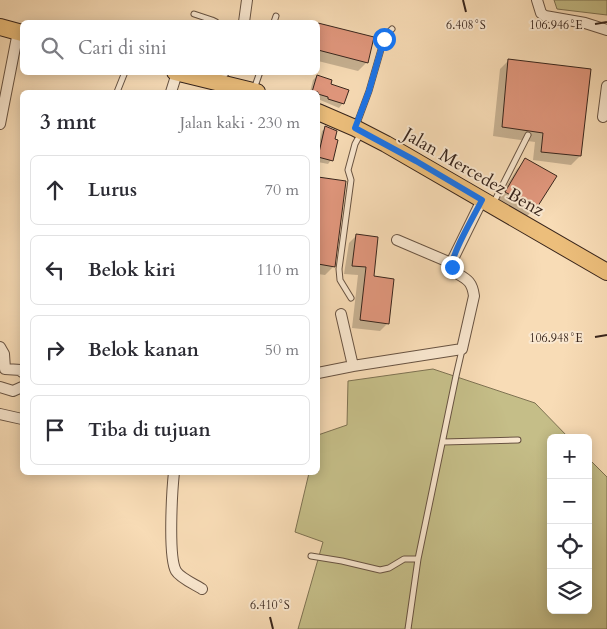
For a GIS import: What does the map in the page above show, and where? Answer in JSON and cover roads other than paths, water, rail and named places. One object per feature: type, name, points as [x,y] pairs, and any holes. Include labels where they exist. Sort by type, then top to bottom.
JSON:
[{"type":"main road","points":[[0,27],[20,33]]},
{"type":"main road","points":[[194,75],[212,77],[249,90]]},
{"type":"main road","name":"Jalan Mercedez Benz","points":[[320,113],[358,129],[416,161],[607,272]]},
{"type":"street","points":[[244,20],[247,0]]},
{"type":"street","points":[[537,0],[543,15],[585,23],[607,30]]},
{"type":"street","points":[[0,124],[20,33]]},
{"type":"street","points":[[172,90],[176,75]]},
{"type":"street","points":[[603,117],[607,86]]},
{"type":"street","points":[[320,373],[462,349],[474,296],[469,280],[453,271],[451,263],[488,202]]},
{"type":"street","points":[[397,240],[451,263]]},
{"type":"street","points":[[341,314],[353,366]]},
{"type":"street","points":[[0,348],[4,354],[5,370],[20,370]]},
{"type":"street","points":[[0,387],[13,391],[20,388]]},
{"type":"street","points":[[0,414],[20,419]]},
{"type":"street","points":[[174,475],[172,535],[175,569],[180,575],[202,589]]},
{"type":"lane","points":[[194,14],[212,20]]},
{"type":"lane","points":[[275,20],[276,16]]},
{"type":"lane","points":[[351,298],[340,280],[339,269],[351,180],[348,170],[384,39],[392,29]]},
{"type":"lane","points":[[118,90],[124,75]]},
{"type":"lane","points":[[256,90],[259,75]]},
{"type":"lane","points":[[488,202],[528,135]]},
{"type":"lane","points":[[408,629],[418,559],[462,349]]},
{"type":"lane","points":[[442,442],[518,440]]},
{"type":"lane","points":[[311,556],[380,570],[390,568],[404,559],[418,559]]}]
